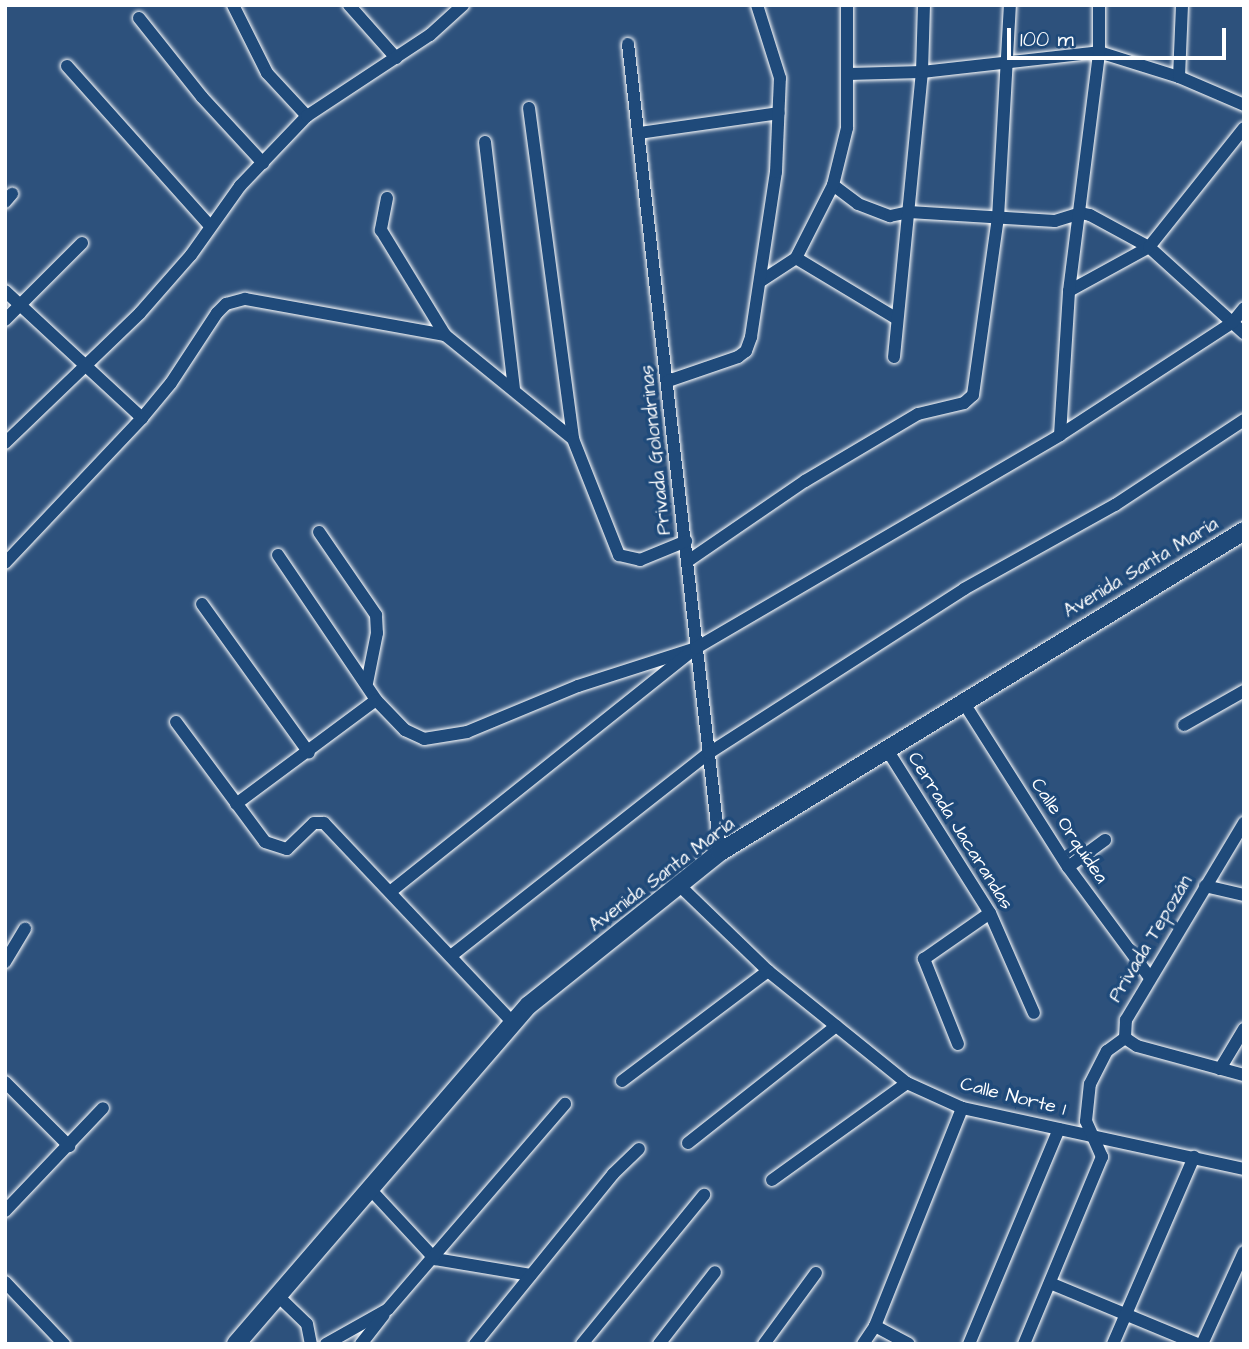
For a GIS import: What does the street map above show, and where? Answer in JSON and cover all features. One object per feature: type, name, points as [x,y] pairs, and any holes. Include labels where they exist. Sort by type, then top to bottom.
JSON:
[{"type":"main road","name":"Avenida Santa María","points":[[236,1344],[512,1022],[679,885],[720,852],[962,700],[1244,531]]},
{"type":"street","points":[[233,5],[267,73],[307,116]]},
{"type":"street","points":[[349,5],[396,58]]},
{"type":"street","points":[[5,443],[140,313],[263,163],[307,116],[396,58],[463,5]]},
{"type":"street","points":[[668,381],[746,351],[761,281],[776,172],[779,113],[779,64],[757,5]]},
{"type":"street","points":[[761,281],[796,258],[833,185],[847,128],[847,5]]},
{"type":"street","points":[[894,357],[922,72],[924,5]]},
{"type":"street","points":[[688,561],[805,481],[918,414],[969,399],[978,380],[998,218],[1010,5]]},
{"type":"street","points":[[1059,435],[1069,291],[1099,52],[1100,5]]},
{"type":"street","points":[[1179,77],[1182,5]]},
{"type":"street","points":[[139,18],[202,97],[263,163]]},
{"type":"street","name":"Privada Golondrinas","points":[[628,44],[720,852]]},
{"type":"street","points":[[848,74],[922,72],[1008,65],[1099,52],[1179,77],[1244,105]]},
{"type":"street","points":[[66,66],[210,226]]},
{"type":"street","points":[[529,108],[573,439],[619,555],[640,560],[686,541]]},
{"type":"street","points":[[639,133],[779,113]]},
{"type":"street","points":[[1069,291],[1149,247],[1244,128]]},
{"type":"street","points":[[485,142],[514,388]]},
{"type":"street","points":[[833,185],[879,214],[901,217],[909,212],[1055,221],[1080,213],[1149,247],[1244,333]]},
{"type":"street","points":[[387,198],[381,230],[444,335],[514,388],[573,439]]},
{"type":"street","points":[[5,320],[82,243]]},
{"type":"street","points":[[796,258],[897,318]]},
{"type":"street","points":[[5,291],[142,418]]},
{"type":"street","points":[[5,563],[142,418],[171,383],[217,313],[234,300],[301,307],[444,335]]},
{"type":"street","points":[[390,892],[696,649],[1059,435],[1232,323],[1244,308]]},
{"type":"street","points":[[452,956],[709,753],[964,589],[1115,505],[1244,419]]},
{"type":"street","points":[[319,531],[376,615],[377,634],[367,683]]},
{"type":"street","points":[[278,555],[376,700],[405,730],[424,738],[444,738],[650,660],[696,649]]},
{"type":"street","points":[[202,604],[309,753]]},
{"type":"street","points":[[1184,725],[1244,691]]},
{"type":"street","points":[[236,804],[309,753],[376,700]]},
{"type":"street","name":"Calle Orquídea","points":[[962,700],[1068,867],[1150,978]]},
{"type":"street","points":[[176,722],[265,842],[279,849],[287,849],[314,823],[324,823],[512,1022]]},
{"type":"street","name":"Cerrada Jacarandas","points":[[886,748],[990,913],[1034,1013]]},
{"type":"street","name":"Privada Tepozán","points":[[1024,1344],[1102,1157],[1086,1121],[1090,1084],[1107,1051],[1125,1038],[1122,1028],[1244,822]]},
{"type":"street","points":[[1068,867],[1104,840]]},
{"type":"street","name":"Calle Norte 1","points":[[679,885],[768,971],[907,1083],[962,1108],[1244,1169]]},
{"type":"street","points":[[1205,886],[1244,895]]},
{"type":"street","points":[[958,1044],[924,959],[990,913]]},
{"type":"street","points":[[5,962],[25,929]]},
{"type":"street","points":[[622,1080],[768,971]]},
{"type":"street","points":[[688,1143],[836,1026]]},
{"type":"street","points":[[1220,1069],[1244,1029]]},
{"type":"street","points":[[1125,1038],[1244,1075]]},
{"type":"street","points":[[5,1082],[69,1146]]},
{"type":"street","points":[[772,1180],[907,1083]]},
{"type":"street","points":[[361,1344],[565,1104]]},
{"type":"street","points":[[5,1210],[103,1108]]},
{"type":"street","points":[[863,1344],[875,1326],[962,1108]]},
{"type":"street","points":[[969,1344],[1059,1129]]},
{"type":"street","points":[[475,1344],[613,1174],[639,1149]]},
{"type":"street","points":[[1113,1344],[1194,1157]]},
{"type":"street","points":[[370,1189],[435,1259],[531,1275]]},
{"type":"street","points":[[582,1344],[704,1195]]},
{"type":"street","points":[[1050,1283],[1200,1344],[1244,1252]]},
{"type":"street","points":[[659,1344],[715,1272]]},
{"type":"street","points":[[764,1344],[816,1273]]},
{"type":"street","points":[[5,1282],[64,1344]]},
{"type":"street","points":[[278,1296],[307,1324],[311,1344]]},
{"type":"street","points":[[326,1344],[388,1309]]},
{"type":"street","points":[[875,1326],[909,1344]]}]
